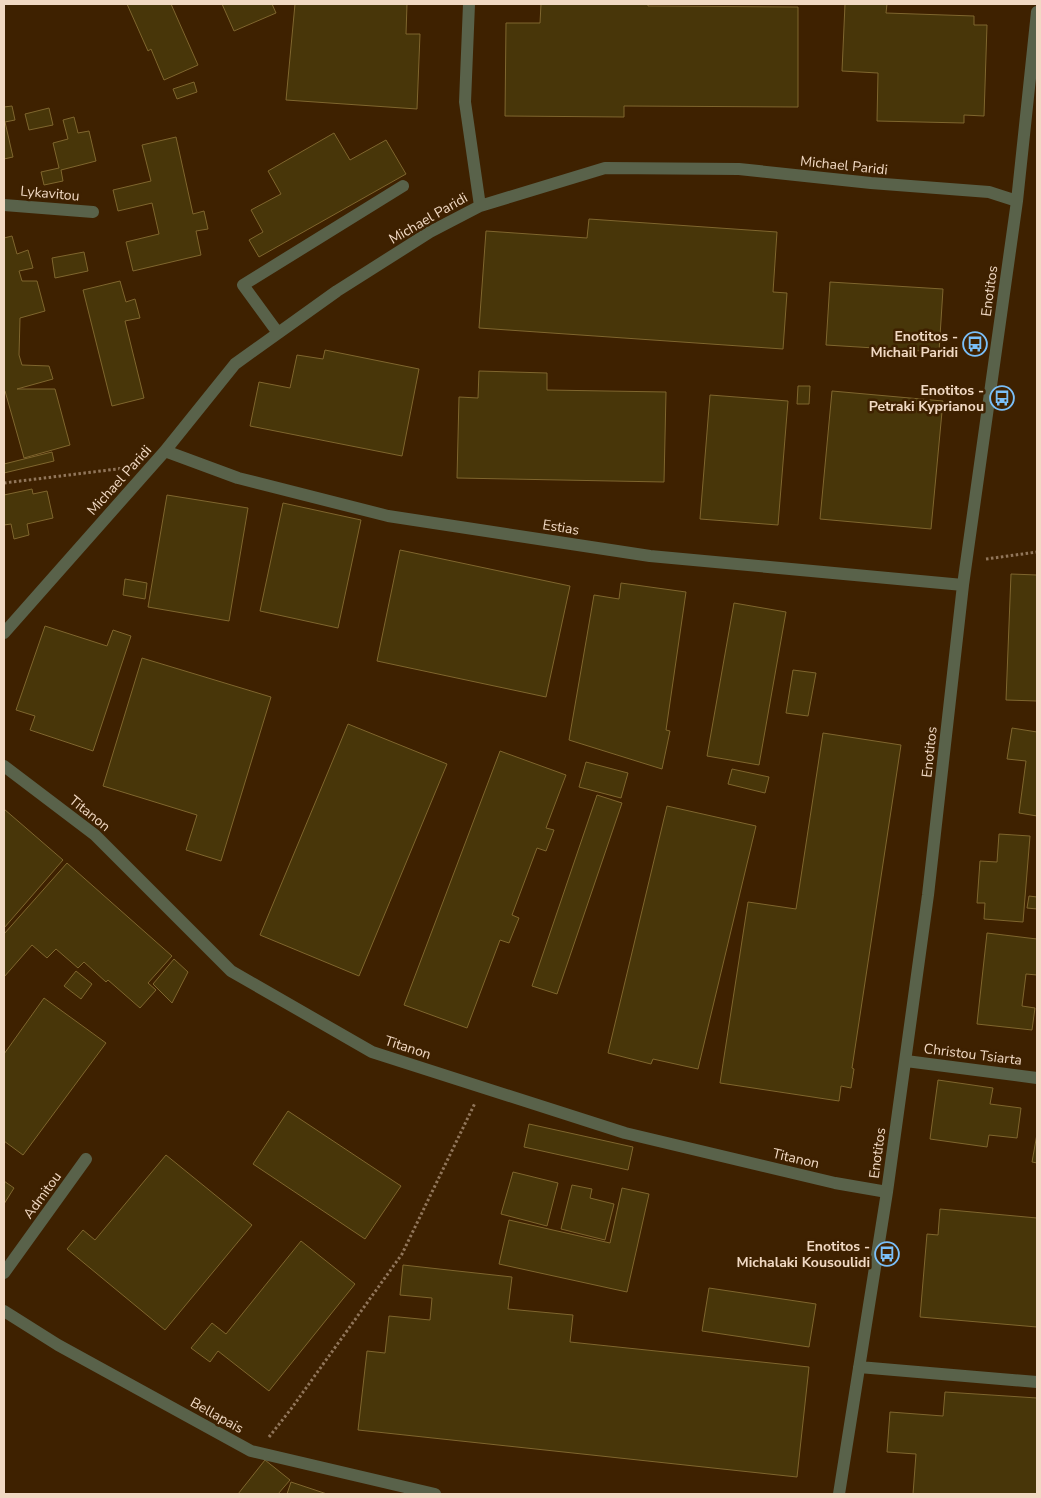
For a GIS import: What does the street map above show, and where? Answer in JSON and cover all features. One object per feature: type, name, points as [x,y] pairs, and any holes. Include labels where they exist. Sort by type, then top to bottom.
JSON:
[{"type":"street","points":[[469,4],[465,102],[480,206]]},
{"type":"street","name":"Enotitos","points":[[839,1494],[906,1061],[928,895],[962,585],[1016,201],[1037,12]]},
{"type":"street","name":"Michael Paridi","points":[[4,632],[165,451],[235,364],[337,291],[430,232],[480,206],[605,168],[739,169],[871,183],[989,192],[1016,201]]},
{"type":"street","points":[[278,333],[243,285],[403,186]]},
{"type":"street","name":"Lykavitou","points":[[4,205],[93,212]]},
{"type":"street","name":"Estias","points":[[165,451],[238,478],[388,516],[650,556],[962,585]]},
{"type":"street","name":"Titanon","points":[[4,766],[95,835],[232,971],[372,1052],[625,1133],[835,1183],[887,1192]]},
{"type":"street","name":"Christou Tsiarta","points":[[906,1061],[1037,1078]]},
{"type":"street","name":"Admitou","points":[[4,1273],[86,1159]]},
{"type":"street","name":"Bellapais","points":[[4,1311],[58,1345],[251,1450],[435,1494]]},
{"type":"street","points":[[859,1367],[1037,1382]]},
{"type":"path","points":[[4,483],[152,465]]},
{"type":"path","points":[[966,562],[1037,552]]},
{"type":"path","points":[[257,1452],[291,1409],[402,1254],[482,1087]]},
{"type":"building","points":[[127,4],[171,4],[198,65],[164,80],[151,49],[148,51]]},
{"type":"building","points":[[222,4],[272,4],[276,13],[234,31]]},
{"type":"building","points":[[295,4],[407,4],[406,34],[420,34],[417,109],[286,100]]},
{"type":"building","points":[[541,4],[798,7],[798,107],[624,106],[624,117],[505,116],[506,23],[540,23]]},
{"type":"building","points":[[845,4],[887,4],[886,13],[974,16],[974,25],[987,25],[984,116],[964,115],[964,123],[877,121],[878,73],[842,71]]},
{"type":"building","points":[[194,82],[197,92],[177,99],[173,89]]},
{"type":"building","points":[[12,106],[15,120],[5,122],[13,157],[4,159],[4,107]]},
{"type":"building","points":[[49,108],[53,125],[29,130],[25,114]]},
{"type":"building","points":[[74,117],[78,133],[89,131],[96,161],[61,170],[63,181],[44,185],[41,172],[59,168],[53,143],[68,139],[63,120]]},
{"type":"building","points":[[334,133],[350,160],[386,140],[406,174],[259,257],[249,240],[263,232],[251,210],[281,194],[268,171]]},
{"type":"building","points":[[176,137],[193,214],[204,211],[208,229],[196,231],[201,255],[133,271],[126,242],[159,234],[152,203],[118,211],[113,190],[151,181],[142,145]]},
{"type":"building","points":[[589,219],[777,232],[773,292],[787,293],[783,349],[479,328],[486,231],[587,238]]},
{"type":"building","points":[[12,236],[17,254],[28,250],[33,268],[19,271],[22,281],[37,281],[45,311],[20,318],[19,355],[22,365],[49,366],[53,379],[17,389],[55,389],[70,445],[24,458],[4,391],[4,238]]},
{"type":"building","points":[[84,252],[88,271],[55,278],[52,258]]},
{"type":"building","points":[[120,281],[126,302],[135,299],[140,318],[125,321],[144,398],[112,406],[83,290]]},
{"type":"building","points":[[830,282],[943,289],[939,352],[826,345]]},
{"type":"building","points":[[325,350],[419,369],[402,456],[250,426],[259,382],[290,388],[297,355],[323,359]]},
{"type":"building","points":[[479,371],[547,373],[547,390],[666,392],[664,482],[457,478],[459,397],[478,398]]},
{"type":"building","points":[[798,386],[810,386],[809,404],[797,404]]},
{"type":"building","points":[[832,391],[943,401],[931,529],[820,519]]},
{"type":"building","points":[[710,395],[788,401],[778,525],[700,519]]},
{"type":"building","points":[[52,452],[54,461],[4,473],[4,464]]},
{"type":"building","points":[[32,489],[33,494],[47,491],[53,518],[27,524],[29,535],[14,539],[11,524],[4,525],[4,495]]},
{"type":"building","points":[[167,495],[248,508],[229,621],[148,607]]},
{"type":"building","points":[[283,503],[361,520],[338,628],[260,611]]},
{"type":"building","points":[[400,550],[570,586],[546,697],[377,661]]},
{"type":"building","points":[[1011,574],[1037,575],[1037,701],[1006,700]]},
{"type":"building","points":[[125,579],[147,583],[145,599],[123,595]]},
{"type":"building","points":[[621,583],[686,592],[666,730],[670,731],[662,769],[569,740],[594,595],[619,599]]},
{"type":"building","points":[[734,603],[786,612],[759,765],[707,756]]},
{"type":"building","points":[[45,626],[107,646],[113,630],[131,636],[93,751],[30,730],[35,716],[16,710]]},
{"type":"building","points":[[142,658],[271,697],[221,861],[186,850],[197,815],[103,786]]},
{"type":"building","points":[[793,670],[816,673],[808,716],[786,713]]},
{"type":"building","points":[[348,724],[447,764],[359,976],[260,935]]},
{"type":"building","points":[[1012,728],[1037,732],[1037,816],[1019,813],[1026,761],[1007,759]]},
{"type":"building","points":[[823,733],[901,745],[852,1068],[854,1069],[851,1088],[841,1086],[839,1101],[720,1083],[748,902],[796,909]]},
{"type":"building","points":[[500,751],[566,775],[546,828],[554,830],[546,851],[537,848],[512,915],[519,918],[509,943],[500,940],[467,1028],[404,1005]]},
{"type":"building","points":[[586,762],[628,773],[621,798],[579,787]]},
{"type":"building","points":[[732,769],[769,777],[765,793],[728,784]]},
{"type":"building","points":[[597,795],[622,803],[557,994],[532,986]]},
{"type":"building","points":[[667,806],[756,826],[698,1069],[653,1059],[651,1064],[608,1053]]},
{"type":"building","points":[[4,809],[63,860],[4,928]]},
{"type":"building","points":[[999,834],[1030,836],[1023,922],[984,919],[985,903],[977,903],[980,861],[997,862]]},
{"type":"building","points":[[67,863],[172,956],[148,983],[156,990],[140,1008],[84,962],[78,968],[56,949],[47,958],[32,945],[4,977],[4,934]]},
{"type":"building","points":[[1029,896],[1037,897],[1037,909],[1027,908]]},
{"type":"building","points":[[987,933],[1037,939],[1037,975],[1026,974],[1022,1006],[1035,1008],[1032,1030],[977,1024]]},
{"type":"building","points":[[174,959],[188,972],[172,1003],[153,984]]},
{"type":"building","points":[[76,971],[92,984],[81,999],[64,986]]},
{"type":"building","points":[[44,998],[106,1043],[23,1155],[4,1141],[4,1054]]},
{"type":"building","points":[[938,1080],[993,1088],[990,1104],[1021,1108],[1017,1138],[989,1135],[987,1147],[930,1139]]},
{"type":"building","points":[[288,1111],[401,1186],[365,1239],[253,1164]]},
{"type":"building","points":[[529,1124],[633,1147],[628,1170],[524,1147]]},
{"type":"building","points":[[1037,1134],[1037,1163],[1032,1162]]},
{"type":"building","points":[[166,1155],[252,1225],[165,1330],[67,1249],[83,1230],[95,1240]]},
{"type":"building","points":[[513,1172],[558,1183],[547,1226],[501,1214]]},
{"type":"building","points":[[4,1181],[14,1188],[4,1204]]},
{"type":"building","points":[[572,1185],[592,1189],[590,1198],[614,1204],[605,1240],[561,1229]]},
{"type":"building","points":[[622,1188],[649,1194],[627,1292],[499,1264],[509,1220],[610,1243]]},
{"type":"building","points":[[940,1209],[1037,1218],[1037,1327],[920,1317],[927,1234],[938,1235]]},
{"type":"building","points":[[301,1241],[355,1284],[269,1391],[218,1351],[210,1362],[191,1348],[212,1323],[226,1334]]},
{"type":"building","points":[[403,1265],[512,1277],[508,1309],[573,1315],[570,1342],[809,1367],[797,1477],[358,1430],[367,1351],[385,1353],[389,1316],[430,1320],[432,1298],[400,1295]]},
{"type":"building","points":[[709,1288],[816,1304],[809,1347],[702,1331]]},
{"type":"building","points":[[945,1392],[1037,1398],[1037,1494],[913,1494],[916,1454],[887,1452],[890,1412],[943,1416]]},
{"type":"building","points":[[265,1460],[290,1480],[278,1494],[238,1494]]},
{"type":"building","points":[[291,1482],[327,1494],[287,1494]]},
{"type":"place","name":"Enotitos - Michail Paridi","points":[[975,344]]},
{"type":"place","name":"Enotitos - Petraki Kyprianou","points":[[1002,398]]},
{"type":"place","name":"Enotitos - Michalaki Kousoulidi","points":[[887,1254]]}]
